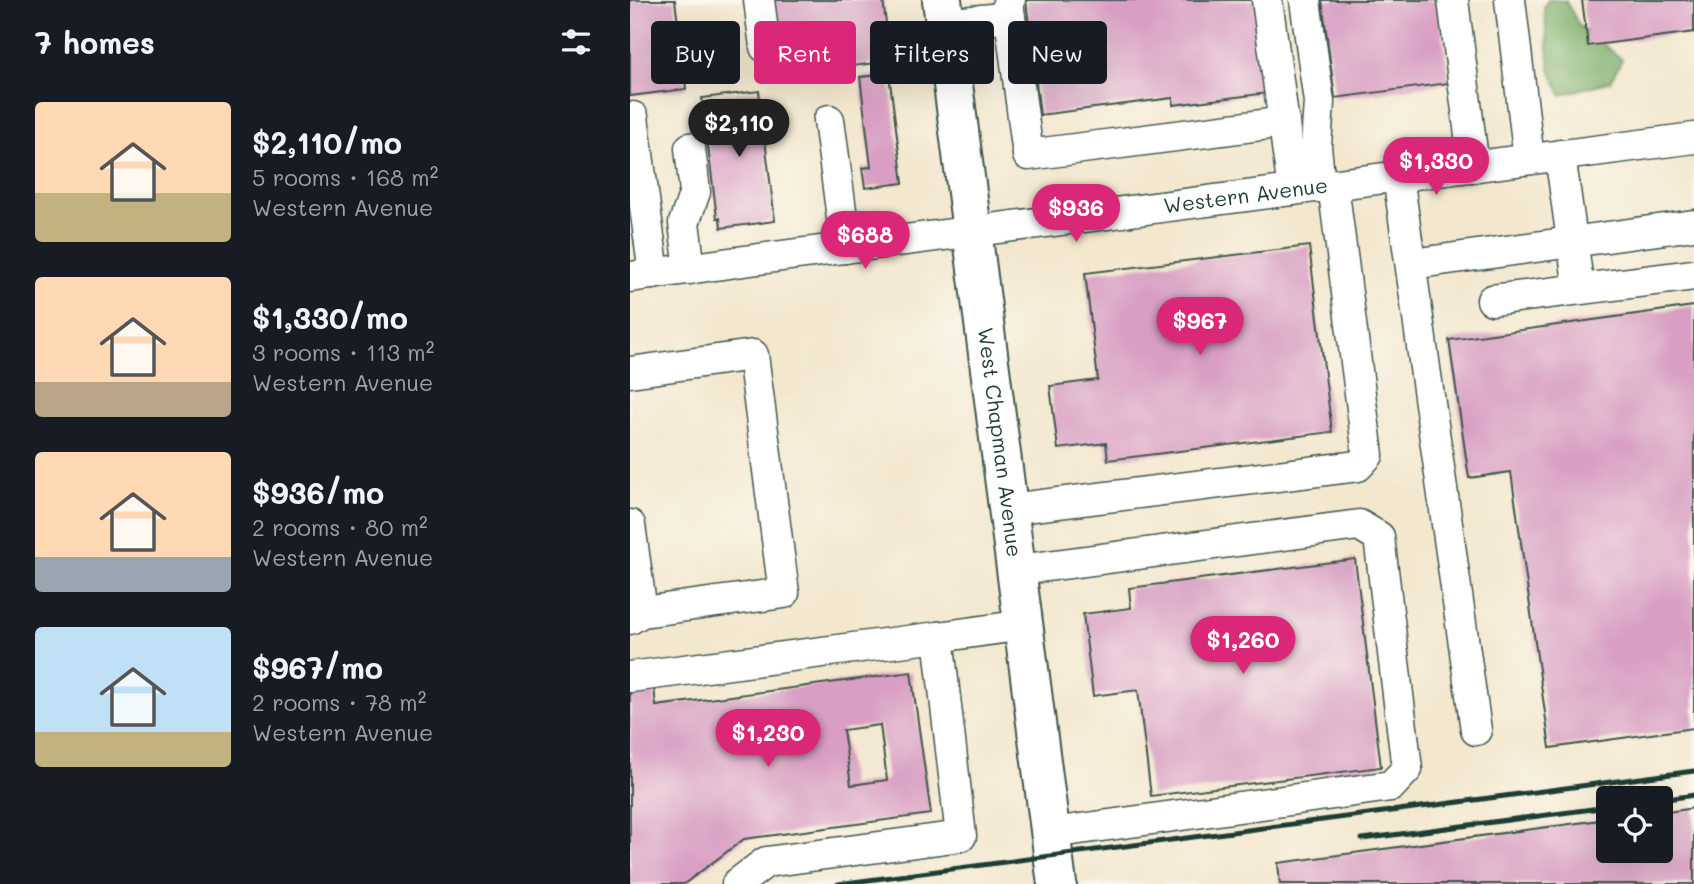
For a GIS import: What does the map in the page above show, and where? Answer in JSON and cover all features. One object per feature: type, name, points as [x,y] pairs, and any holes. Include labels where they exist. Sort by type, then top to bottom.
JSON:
[{"type":"main road","name":"West Chapman Avenue","points":[[943,12],[1057,884]]},
{"type":"street","points":[[759,0],[762,21]]},
{"type":"street","points":[[1267,0],[1283,122],[1315,188]]},
{"type":"street","points":[[1009,509],[1359,466],[1368,455],[1315,188],[1319,102],[1305,0]]},
{"type":"street","points":[[1453,0],[1474,167]]},
{"type":"street","points":[[1510,0],[1529,159]]},
{"type":"street","points":[[943,12],[1010,8],[1028,155],[1283,122]]},
{"type":"street","points":[[633,117],[642,276]]},
{"type":"street","points":[[829,120],[846,248]]},
{"type":"street","name":"Western Avenue","points":[[642,276],[1694,138]]},
{"type":"street","points":[[690,148],[695,192],[684,223],[690,269]]},
{"type":"street","points":[[1560,155],[1579,289]]},
{"type":"street","points":[[1398,176],[1476,730]]},
{"type":"street","points":[[1412,264],[1694,225]]},
{"type":"street","points":[[1492,300],[1694,275]]},
{"type":"street","points":[[630,372],[753,355],[784,593],[636,615],[630,525]]},
{"type":"street","points":[[1017,570],[1359,525],[1379,537],[1407,769],[1391,786],[1051,833]]},
{"type":"street","points":[[630,677],[1024,625]]},
{"type":"street","points":[[737,884],[766,862],[961,836],[938,637]]},
{"type":"green space","points":[[1548,0],[1566,1],[1580,27],[1622,59],[1611,81],[1561,95],[1550,69],[1544,8]]},
{"type":"building","points":[[630,0],[675,0],[678,21],[651,21],[651,84],[685,84],[686,89],[630,96]]},
{"type":"building","points":[[768,0],[883,0],[886,21],[870,21],[870,64],[856,66],[856,21],[770,21]]},
{"type":"building","points":[[1026,0],[1256,0],[1268,93],[1173,105],[1173,98],[1040,115],[1036,84],[1107,84],[1107,21],[1029,21]]},
{"type":"building","points":[[1322,0],[1438,0],[1449,83],[1335,98]]},
{"type":"building","points":[[1582,0],[1694,0],[1694,32],[1588,46]]},
{"type":"building","points":[[870,76],[870,84],[890,84],[903,183],[865,188],[862,168],[871,167],[860,77]]},
{"type":"building","points":[[759,91],[775,221],[721,228],[720,218],[717,218],[702,98]]},
{"type":"building","points":[[1309,246],[1332,432],[1108,460],[1106,443],[1058,449],[1050,386],[1098,380],[1085,273]]},
{"type":"building","points":[[1694,306],[1694,728],[1550,748],[1511,472],[1469,478],[1449,340]]},
{"type":"building","points":[[1355,559],[1381,767],[1151,796],[1138,690],[1093,696],[1083,614],[1131,608],[1129,588]]},
{"type":"building","points":[[911,672],[931,814],[744,839],[684,884],[630,884],[630,691],[654,687],[656,706]],"holes":[[[880,725],[887,780],[851,785],[843,730]]]},
{"type":"building","points":[[1694,808],[1694,884],[1280,884],[1278,863],[1596,821],[1596,863],[1673,863],[1673,811]]},
{"type":"railway","points":[[838,884],[1694,771]]},
{"type":"railway","points":[[1673,798],[1694,795]]},
{"type":"railway","points":[[1362,839],[1596,809]]}]
